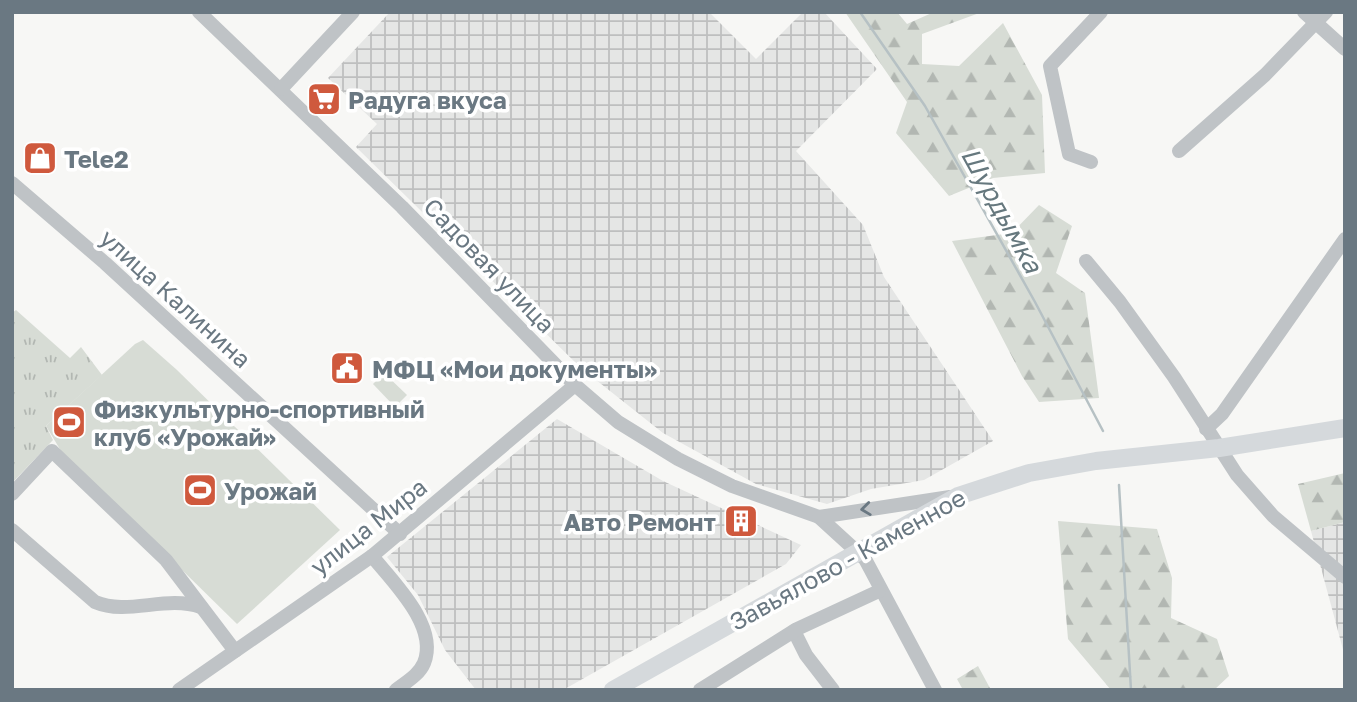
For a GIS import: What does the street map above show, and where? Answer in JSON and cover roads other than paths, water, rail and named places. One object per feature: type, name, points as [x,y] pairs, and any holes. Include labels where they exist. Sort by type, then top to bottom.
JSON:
[{"type":"main road","name":"Завьялово - Каменное","points":[[613,690],[958,496],[1029,473],[1096,461],[1219,448],[1345,428]]},
{"type":"street","name":"Садовая улица","points":[[199,12],[402,207],[575,385],[618,422],[678,459],[766,500],[819,517]]},
{"type":"street","points":[[281,89],[353,12]]},
{"type":"street","points":[[1091,162],[1069,154],[1050,66],[1101,12]]},
{"type":"street","points":[[1304,12],[1321,18],[1345,49]]},
{"type":"street","points":[[1179,151],[1265,75],[1321,18]]},
{"type":"street","name":"улица Калинина","points":[[12,183],[104,263],[400,534]]},
{"type":"street","points":[[1206,429],[1222,414],[1345,239]]},
{"type":"street","points":[[1086,261],[1120,302],[1174,377],[1237,475],[1273,516],[1345,577]]},
{"type":"street","name":"улица Мира","points":[[179,690],[372,556],[575,385]]},
{"type":"street","points":[[12,494],[52,451],[166,560],[236,651]]},
{"type":"street","points":[[819,517],[958,496]]},
{"type":"street","points":[[819,517],[865,559],[879,591],[934,690]]},
{"type":"street","points":[[12,530],[95,602],[106,607],[168,601],[201,607]]},
{"type":"street","points":[[372,556],[418,618],[426,641],[424,664],[396,690]]},
{"type":"street","points":[[700,690],[794,631],[879,591]]},
{"type":"street","points":[[794,631],[806,655],[834,690]]},
{"type":"waterway","name":"Шурдымка","points":[[860,12],[925,106],[1035,302],[1103,431]]},
{"type":"waterway","name":"Шурдымка","points":[[1119,485],[1131,690]]},
{"type":"place","name":"Радуга вкуса","points":[[324,99]]},
{"type":"place","name":"Tele2","points":[[40,158]]},
{"type":"place","name":"МФЦ «Мои документы»","points":[[347,368]]},
{"type":"place","name":"Физкультурно-спортивный клуб «Урожай»","points":[[69,422]]},
{"type":"place","name":"Урожай","points":[[200,490]]},
{"type":"place","name":"Авто Ремонт","points":[[741,521]]}]
